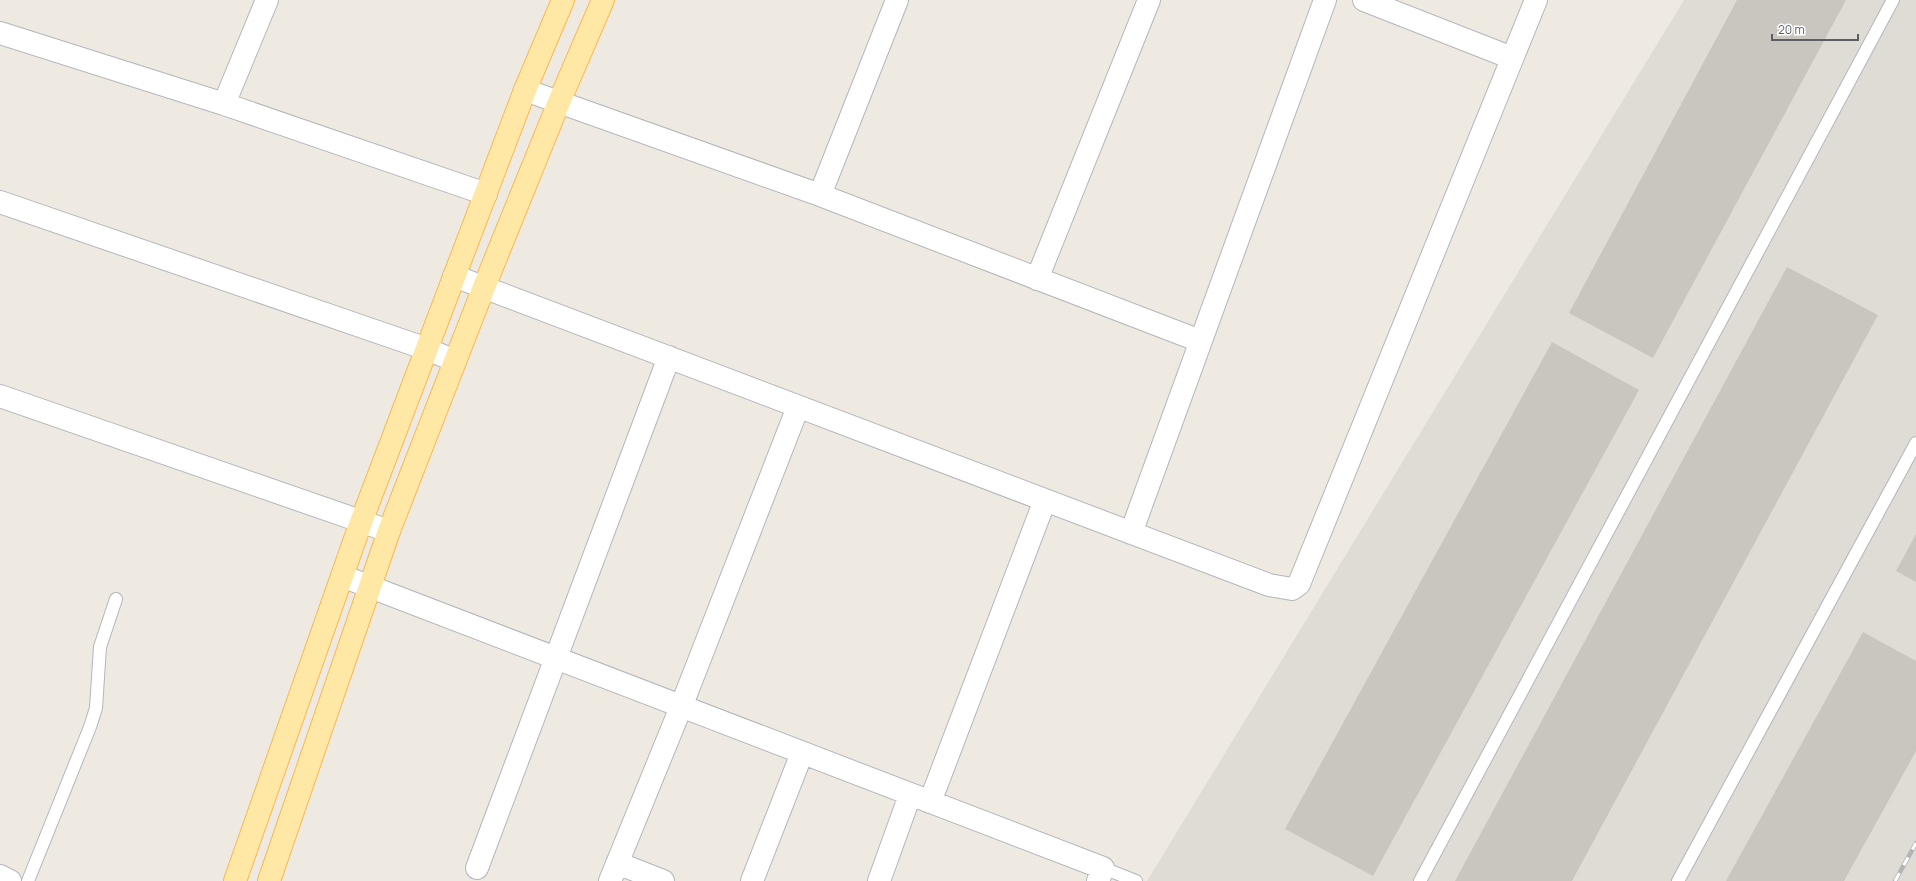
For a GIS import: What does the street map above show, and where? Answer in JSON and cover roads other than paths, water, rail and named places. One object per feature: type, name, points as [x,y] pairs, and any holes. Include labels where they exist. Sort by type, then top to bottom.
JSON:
[{"type":"main road","points":[[235,881],[360,522],[525,90],[563,0]]},
{"type":"main road","points":[[269,881],[368,588],[389,531],[484,286],[558,102],[603,0]]},
{"type":"street","points":[[224,104],[267,0]]},
{"type":"street","points":[[820,195],[897,0]]},
{"type":"street","points":[[1037,279],[1149,0]]},
{"type":"street","points":[[1131,533],[1325,0]]},
{"type":"street","points":[[1364,0],[1512,58]]},
{"type":"street","points":[[454,276],[484,286],[798,407],[1269,585],[1292,589],[1299,584],[1536,0]]},
{"type":"street","points":[[0,34],[224,104],[486,194]]},
{"type":"street","points":[[525,90],[820,195],[1200,341]]},
{"type":"street","points":[[0,202],[427,349],[455,361]]},
{"type":"street","points":[[477,868],[669,357]]},
{"type":"street","points":[[0,396],[389,531]]},
{"type":"street","points":[[663,881],[613,872],[681,707],[798,407]]},
{"type":"street","points":[[930,802],[1045,500]]},
{"type":"street","points":[[342,576],[368,588],[930,802],[1100,875]]},
{"type":"street","points":[[752,881],[802,753]]},
{"type":"street","points":[[879,881],[910,795]]},
{"type":"street","points":[[0,876],[10,881]]},
{"type":"lane","points":[[1420,881],[1893,0]]},
{"type":"lane","points":[[1678,881],[1916,443]]},
{"type":"lane","points":[[28,881],[90,727],[96,708],[100,647],[116,599]]},
{"type":"lane","points":[[1100,875],[1136,881]]},
{"type":"railway","points":[[1895,881],[1916,843]]}]
